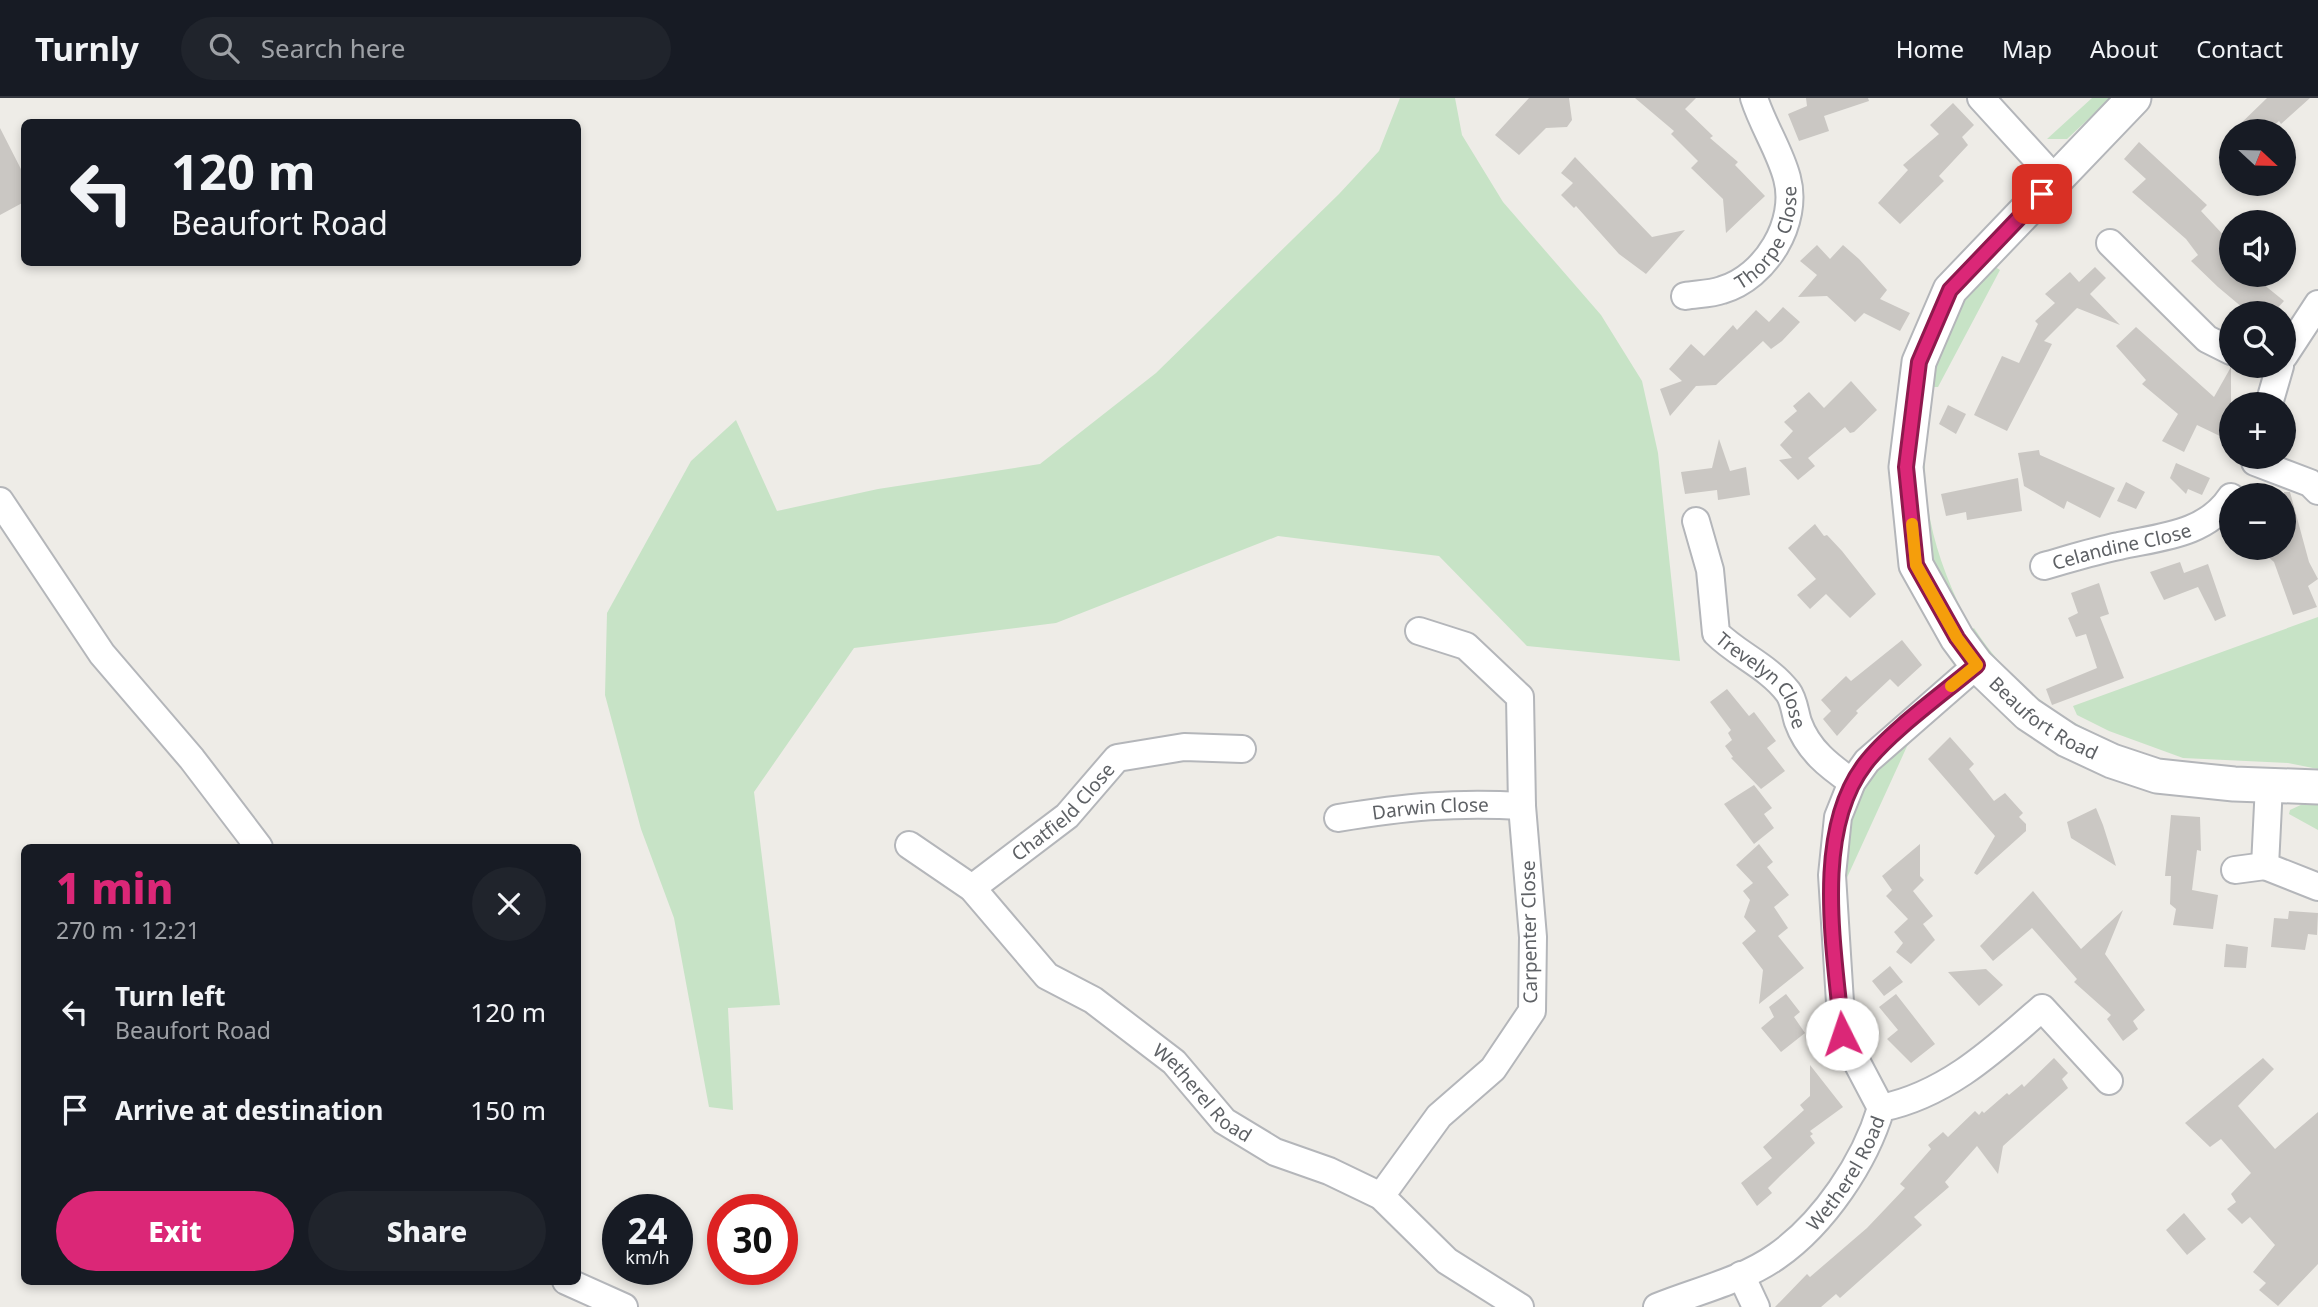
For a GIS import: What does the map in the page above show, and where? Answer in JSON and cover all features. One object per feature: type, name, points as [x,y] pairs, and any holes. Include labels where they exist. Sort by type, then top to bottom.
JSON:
[{"type":"street","name":"Thorpe Close","points":[[1685,296],[1724,290],[1754,273],[1775,246],[1790,214],[1788,180],[1754,98]]},
{"type":"street","points":[[1981,98],[2056,180]]},
{"type":"street","name":"Beaufort Road","points":[[2134,98],[1950,290],[1919,362],[1906,467],[1916,565],[1957,638],[1977,665],[2028,715],[2067,740],[2112,761],[2157,776],[2318,787]]},
{"type":"street","points":[[2110,243],[2207,338],[2219,344]]},
{"type":"street","points":[[2296,336],[2318,304]]},
{"type":"street","name":"Celandine Close","points":[[2277,469],[2310,484],[2318,491]]},
{"type":"street","points":[[0,501],[102,654],[192,759],[257,844]]},
{"type":"street","name":"Celandine Close","points":[[2044,566],[2117,546],[2182,534],[2219,511]]},
{"type":"street","name":"Trevelyn Close","points":[[1696,521],[1710,570],[1716,634],[1732,649],[1766,669],[1790,694],[1799,725],[1809,744],[1824,763],[1852,782]]},
{"type":"street","name":"Carpenter Close","points":[[1381,1196],[1439,1116],[1493,1069],[1532,1011],[1533,937],[1522,806],[1520,697],[1466,646],[1444,636],[1419,631]]},
{"type":"street","points":[[1881,1108],[1842,1034],[1832,875],[1838,817],[1852,782],[1867,761],[1977,665]]},
{"type":"street","name":"Chatfield Close","points":[[972,888],[1067,816],[1117,758],[1184,747],[1242,749]]},
{"type":"street","points":[[2265,866],[2269,785]]},
{"type":"street","name":"Darwin Close","points":[[1338,818],[1415,805],[1470,803],[1522,806]]},
{"type":"street","name":"Wetherel Road","points":[[909,845],[972,888],[1048,976],[1093,1000],[1174,1062],[1224,1121],[1275,1152],[1329,1171],[1381,1196],[1447,1261],[1520,1307]]},
{"type":"street","points":[[2235,870],[2265,866],[2318,887]]},
{"type":"street","name":"Wetherel Road","points":[[1657,1307],[1741,1275],[1777,1256],[1810,1226],[1852,1175],[1872,1138],[1881,1108],[1903,1104],[1949,1082],[1987,1056],[2042,1008],[2109,1081]]},
{"type":"street","points":[[1741,1275],[1755,1307]]},
{"type":"street","points":[[575,1285],[624,1307]]},
{"type":"green space","points":[[1400,98],[1455,98],[1462,135],[1503,202],[1601,315],[1642,381],[1658,453],[1680,661],[1527,646],[1439,556],[1278,536],[1056,623],[854,648],[754,792],[780,1005],[728,1008],[733,1110],[709,1107],[674,918],[641,829],[605,695],[607,613],[691,461],[736,420],[777,511],[878,489],[1040,464],[1156,373],[1339,194],[1379,151]]},
{"type":"green space","points":[[2092,98],[2111,98],[2067,139],[2047,139]]},
{"type":"green space","points":[[1986,261],[2000,270],[1938,387],[1931,387],[1927,420],[1925,479],[1928,506],[1941,560],[1966,619],[1962,621],[1936,569],[1927,542],[1923,521],[1921,415],[1942,336]]},
{"type":"green space","points":[[2318,617],[2318,769],[2288,763],[2183,758],[2109,731],[2077,715],[2073,706]]},
{"type":"green space","points":[[1974,628],[2001,664],[2033,694],[2070,720],[2110,740],[2106,744],[2066,722],[2012,682],[1970,631]]},
{"type":"green space","points":[[1914,731],[1845,882],[1848,833],[1859,797],[1880,766]]},
{"type":"green space","points":[[2307,802],[2318,802],[2318,830],[2289,814],[2290,810]]},
{"type":"building","points":[[1529,98],[1569,98],[1572,120],[1567,127],[1546,128],[1519,155],[1495,135]]},
{"type":"building","points":[[1635,98],[1696,98],[1685,109],[1713,136],[1710,138],[1738,162],[1735,165],[1765,196],[1726,233],[1723,199],[1691,168],[1698,161],[1671,134],[1674,131]]},
{"type":"building","points":[[1806,98],[1868,98],[1869,101],[1824,116],[1829,131],[1799,141],[1788,114],[1807,106]]},
{"type":"building","points":[[2267,98],[2310,98],[2287,119],[2245,119]]},
{"type":"building","points":[[1953,103],[1974,125],[1962,137],[1968,145],[1939,176],[1944,181],[1900,224],[1878,203],[1908,170],[1903,165],[1939,134],[1930,125]]},
{"type":"building","points":[[0,128],[21,169],[21,204],[0,215]]},
{"type":"building","points":[[2139,142],[2207,205],[2201,211],[2219,230],[2219,287],[2267,287],[2284,301],[2235,301],[2218,287],[2191,261],[2198,255],[2186,239],[2132,192],[2146,179],[2124,159]]},
{"type":"building","points":[[1575,157],[1652,237],[1685,230],[1646,274],[1619,254],[1576,206],[1574,208],[1561,195],[1573,183],[1561,173]]},
{"type":"building","points":[[1817,245],[1830,259],[1843,245],[1859,259],[1887,290],[1880,299],[1910,313],[1900,331],[1864,313],[1855,322],[1827,296],[1798,297],[1817,275],[1800,261]]},
{"type":"building","points":[[2095,267],[2106,278],[2090,294],[2120,325],[2077,308],[2044,341],[2052,344],[2007,431],[1974,415],[2002,356],[2019,363],[2038,324],[2035,321],[2055,303],[2045,294],[2070,272],[2079,282]]},
{"type":"building","points":[[1783,307],[1800,322],[1782,341],[1771,349],[1763,341],[1716,385],[1696,386],[1670,416],[1660,389],[1682,381],[1669,369],[1691,344],[1704,356],[1733,325],[1737,330],[1756,310],[1769,322]]},
{"type":"building","points":[[2136,327],[2214,397],[2225,378],[2231,378],[2231,392],[2219,392],[2219,436],[2197,425],[2184,452],[2162,441],[2178,414],[2142,384],[2146,380],[2116,346]]},
{"type":"building","points":[[1851,381],[1877,410],[1854,432],[1850,433],[1845,427],[1808,458],[1815,466],[1798,480],[1779,460],[1792,458],[1780,445],[1793,431],[1784,422],[1797,411],[1793,406],[1809,392],[1824,408]]},
{"type":"building","points":[[1948,405],[1966,414],[1956,434],[1939,424]]},
{"type":"building","points":[[1719,439],[1730,471],[1746,467],[1750,495],[1718,500],[1717,490],[1685,494],[1681,472],[1712,468]]},
{"type":"building","points":[[2039,450],[2040,455],[2115,488],[2100,518],[2067,501],[2064,509],[2024,486],[2018,453]]},
{"type":"building","points":[[2176,463],[2210,478],[2202,495],[2188,489],[2186,494],[2170,478]]},
{"type":"building","points":[[2018,478],[2022,511],[1967,520],[1966,512],[1946,516],[1941,494]]},
{"type":"building","points":[[2126,482],[2145,492],[2136,509],[2117,501]]},
{"type":"building","points":[[2296,514],[2309,562],[2318,579],[2308,586],[2317,607],[2293,615],[2272,560],[2296,560]]},
{"type":"building","points":[[1815,524],[1824,536],[1827,535],[1842,551],[1876,594],[1850,618],[1826,594],[1810,609],[1797,595],[1816,579],[1788,548]]},
{"type":"building","points":[[2180,562],[2184,573],[2208,564],[2226,616],[2215,621],[2198,587],[2164,600],[2150,572]]},
{"type":"building","points":[[2099,583],[2109,614],[2100,617],[2124,678],[2052,705],[2046,689],[2097,668],[2086,634],[2076,637],[2068,618],[2078,613],[2071,593]]},
{"type":"building","points":[[1902,640],[1922,665],[1898,687],[1890,679],[1856,711],[1858,713],[1837,736],[1823,719],[1831,711],[1821,700],[1846,676],[1851,681]]},
{"type":"building","points":[[1727,689],[1749,716],[1754,712],[1776,741],[1767,748],[1785,771],[1761,789],[1731,758],[1733,757],[1725,746],[1732,740],[1728,733],[1731,730],[1710,702]]},
{"type":"building","points":[[1950,737],[1974,764],[1969,769],[1994,801],[2005,793],[2023,813],[2019,817],[2026,824],[2026,831],[1977,875],[1974,873],[1995,836],[1928,759]]},
{"type":"building","points":[[1754,785],[1772,808],[1764,814],[1774,828],[1754,844],[1724,804]]},
{"type":"building","points":[[2096,808],[2116,866],[2071,838],[2067,822]]},
{"type":"building","points":[[2171,815],[2200,817],[2201,851],[2197,850],[2192,890],[2218,895],[2213,929],[2173,925],[2176,909],[2170,904],[2171,876],[2165,876]]},
{"type":"building","points":[[1759,844],[1773,862],[1767,867],[1789,895],[1774,907],[1788,928],[1778,936],[1804,968],[1759,1004],[1763,970],[1742,943],[1756,931],[1744,917],[1750,900],[1743,891],[1753,883],[1736,865]]},
{"type":"building","points":[[1920,844],[1920,876],[1924,880],[1913,891],[1933,916],[1923,924],[1935,940],[1911,964],[1896,952],[1903,943],[1894,932],[1908,919],[1886,896],[1892,890],[1882,876]]},
{"type":"building","points":[[2033,891],[2081,949],[2123,910],[2105,954],[2145,1010],[2133,1021],[2138,1029],[2123,1041],[2107,1019],[2111,1015],[2074,982],[2077,979],[2032,928],[1993,961],[1980,946]]},
{"type":"building","points":[[2289,911],[2318,913],[2317,935],[2308,934],[2305,950],[2271,947],[2274,918],[2288,919]]},
{"type":"building","points":[[2226,944],[2248,947],[2246,968],[2224,967]]},
{"type":"building","points":[[1890,966],[1903,982],[1884,996],[1872,981]]},
{"type":"building","points":[[1986,969],[2003,985],[1979,1006],[1948,972]]},
{"type":"building","points":[[1786,994],[1800,1012],[1794,1017],[1805,1033],[1781,1052],[1761,1028],[1774,1017],[1769,1007]]},
{"type":"building","points":[[1896,994],[1935,1044],[1911,1063],[1887,1039],[1898,1030],[1879,1007]]},
{"type":"building","points":[[2054,1058],[2068,1073],[2062,1079],[2068,1088],[2003,1146],[1998,1174],[1977,1146],[1945,1182],[1949,1187],[1914,1217],[1922,1225],[1840,1298],[1836,1294],[1821,1307],[1775,1307],[1807,1274],[1810,1277],[1867,1228],[1905,1188],[1900,1184],[1931,1149],[1928,1145],[1943,1132],[1948,1137],[1975,1111],[1979,1115],[1982,1111],[1984,1113],[2007,1093],[2009,1095],[2022,1084],[2024,1087]]},
{"type":"building","points":[[2263,1058],[2274,1069],[2238,1106],[2275,1149],[2318,1112],[2318,1264],[2278,1306],[2259,1290],[2266,1283],[2253,1272],[2275,1245],[2250,1217],[2242,1224],[2227,1209],[2236,1202],[2231,1194],[2251,1173],[2221,1139],[2210,1147],[2185,1123]]},
{"type":"building","points":[[1810,1065],[1843,1107],[1810,1131],[1815,1143],[1768,1188],[1772,1193],[1757,1206],[1741,1183],[1772,1158],[1763,1147],[1804,1110],[1800,1105],[1810,1096]]},
{"type":"building","points":[[2184,1213],[2206,1239],[2187,1255],[2166,1230]]},
{"type":"slow traffic","points":[[1912,524],[1916,565],[1957,638],[1977,665],[1951,686]]},
{"type":"route","points":[[1842,1034],[1832,875],[1838,817],[1852,782],[1867,761],[1977,665],[1957,638],[1916,565],[1906,467],[1919,362],[1950,290],[2042,194]]}]
